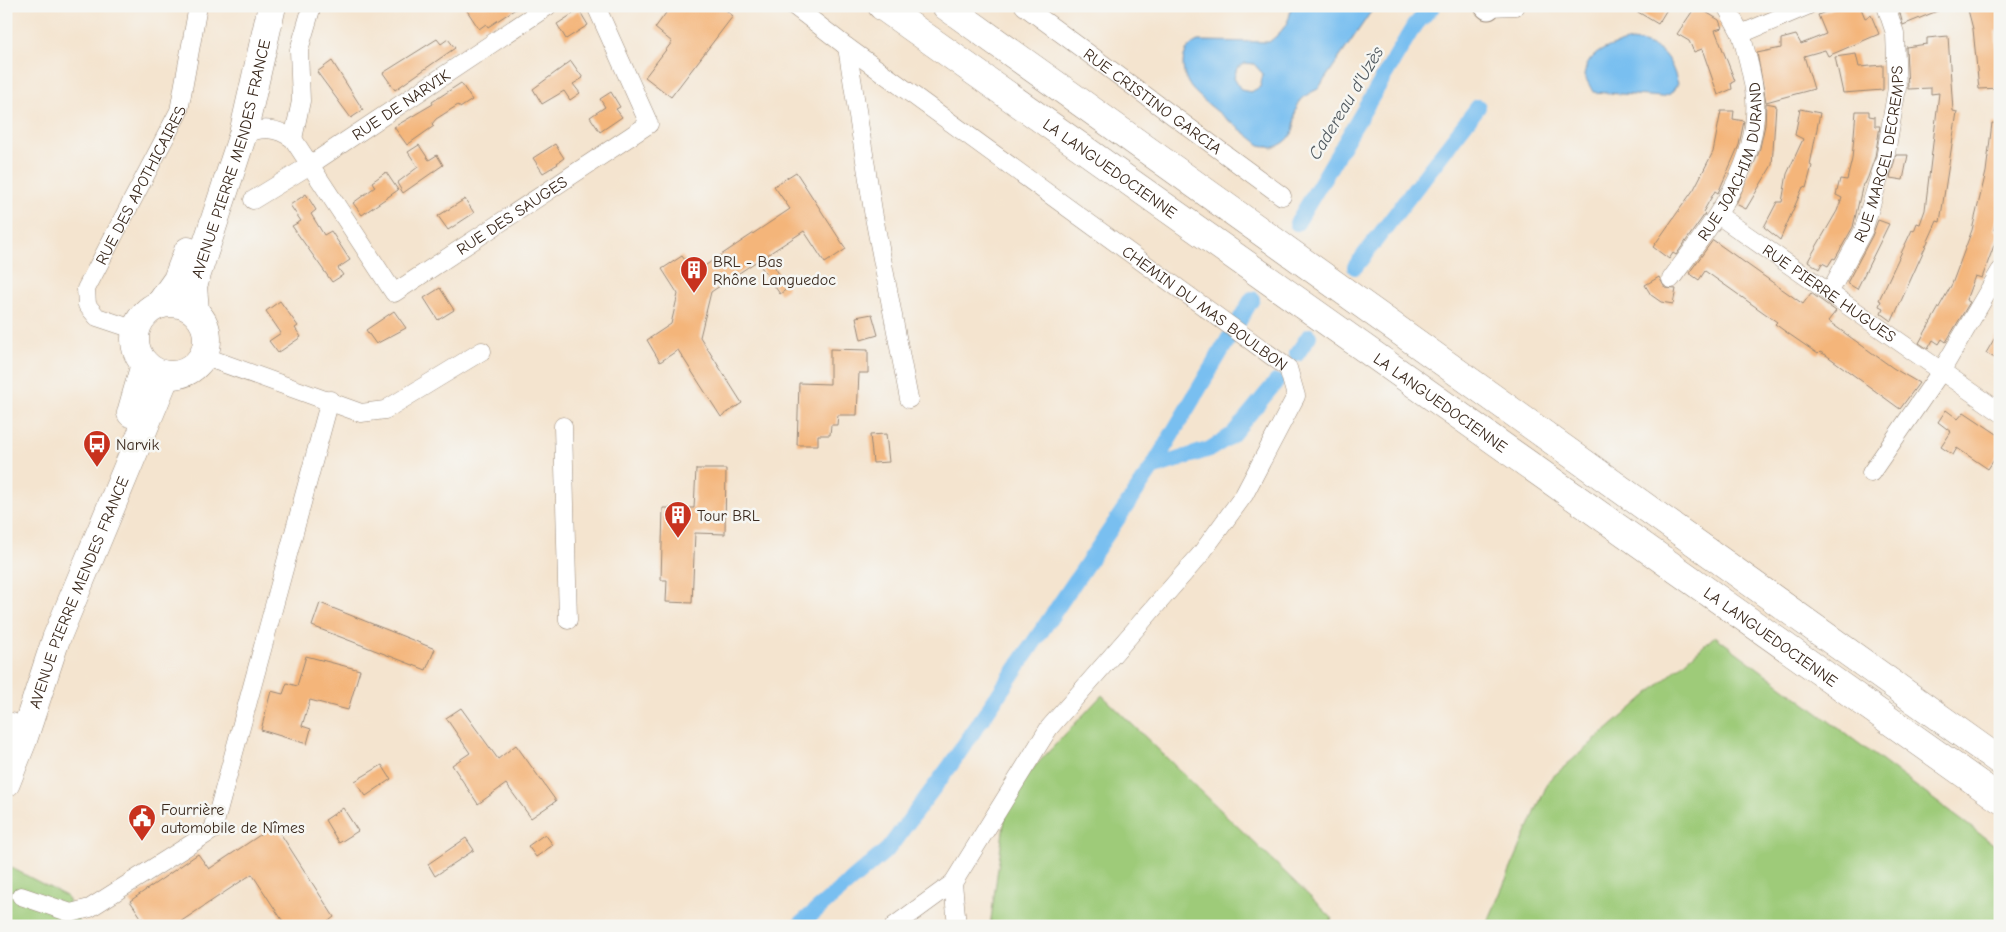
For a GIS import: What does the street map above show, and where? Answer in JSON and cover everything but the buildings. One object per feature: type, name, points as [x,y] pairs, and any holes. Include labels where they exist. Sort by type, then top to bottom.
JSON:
[{"type":"main road","name":"AVENUE PIERRE MENDES FRANCE","points":[[160,304],[177,280],[216,180],[254,6]]},
{"type":"main road","name":"AVENUE PIERRE MENDES FRANCE","points":[[195,311],[193,286],[243,134],[272,6]]},
{"type":"main road","name":"LA LANGUEDOCIENNE","points":[[882,6],[2000,799]]},
{"type":"main road","name":"LA LANGUEDOCIENNE","points":[[946,6],[2000,761]]},
{"type":"main road","points":[[172,302],[184,304],[195,311],[203,321],[207,332],[207,345],[197,365],[187,372],[155,370],[138,354],[135,342],[136,330],[141,318],[149,309],[160,304],[172,302]]},
{"type":"main road","name":"AVENUE PIERRE MENDES FRANCE","points":[[9,729],[139,393],[155,370]]},
{"type":"main road","name":"AVENUE PIERRE MENDES FRANCE","points":[[6,783],[23,740],[56,639],[155,370]]},
{"type":"street","name":"RUE DES APOTHICAIRES","points":[[136,330],[97,317],[87,305],[86,289],[179,111],[198,6]]},
{"type":"street","points":[[293,139],[301,100],[299,50],[312,6]]},
{"type":"street","name":"RUE DE NARVIK","points":[[253,200],[310,165],[548,6]]},
{"type":"street","name":"RUE DES SAUGES","points":[[310,165],[394,293],[648,124],[596,6]]},
{"type":"street","name":"CHEMIN DU MAS BOULBON","points":[[794,6],[847,47],[1288,368],[1296,396],[1244,495],[1200,555],[1049,728],[953,883]]},
{"type":"street","name":"RUE CRISTINO GARCIA","points":[[1024,6],[1282,196]]},
{"type":"street","points":[[1487,7],[1516,6]]},
{"type":"street","name":"RUE JOACHIM DURAND","points":[[1671,279],[1718,214],[1743,165],[1752,132],[1755,99],[1750,65],[1741,34],[1726,6]]},
{"type":"street","points":[[1741,34],[1807,6]]},
{"type":"street","name":"RUE MARCEL DECREMPS","points":[[1829,293],[1863,231],[1886,159],[1897,88],[1895,32],[1886,6]]},
{"type":"street","points":[[847,47],[874,217],[909,399]]},
{"type":"street","points":[[243,134],[258,129],[282,131],[293,139],[310,165]]},
{"type":"street","name":"RUE PIERRE HUGUES","points":[[1718,214],[2000,412]]},
{"type":"street","points":[[1871,473],[1942,370],[2000,272]]},
{"type":"street","points":[[203,356],[330,400],[361,413],[385,410],[482,350]]},
{"type":"street","points":[[21,896],[71,913],[90,908],[212,830],[330,400]]},
{"type":"street","points":[[563,426],[568,620]]},
{"type":"street","points":[[6,762],[14,742],[9,729]]},
{"type":"street","points":[[894,926],[953,883]]},
{"type":"street","points":[[953,883],[957,926]]},
{"type":"green space","points":[[1715,636],[2000,849],[2000,926],[1486,926],[1549,780]]},
{"type":"green space","points":[[1102,695],[1332,918],[1329,926],[990,926],[1008,795]]},
{"type":"green space","points":[[6,865],[66,896],[81,926],[6,926]]},
{"type":"water","points":[[1291,6],[1375,6],[1318,89],[1305,96],[1299,104],[1291,135],[1285,142],[1273,148],[1260,145],[1200,97],[1185,77],[1183,63],[1187,50],[1198,41],[1269,42],[1284,27],[1291,12]],"holes":[[[1245,63],[1254,64],[1263,74],[1260,87],[1251,92],[1241,90],[1234,78],[1237,68]]]},
{"type":"water","points":[[1632,41],[1651,45],[1668,59],[1678,84],[1670,94],[1662,97],[1593,92],[1584,75],[1590,60],[1602,50]]},
{"type":"waterway","name":"Cadereau d'Uzès","points":[[1297,223],[1414,26],[1433,6]]},
{"type":"waterway","points":[[1355,267],[1478,107]]},
{"type":"waterway","points":[[798,926],[888,849],[950,766],[1152,468],[1252,299]]},
{"type":"waterway","points":[[1297,354],[1309,336]]},
{"type":"waterway","points":[[1152,468],[1210,449],[1232,435],[1276,382]]},
{"type":"place","name":"BRL - Bas Rhône Languedoc","points":[[694,294]]},
{"type":"place","name":"Narvik","points":[[97,468]]},
{"type":"place","name":"Tour BRL","points":[[678,539]]},
{"type":"place","name":"Fourrière automobile de Nîmes","points":[[142,842]]}]
